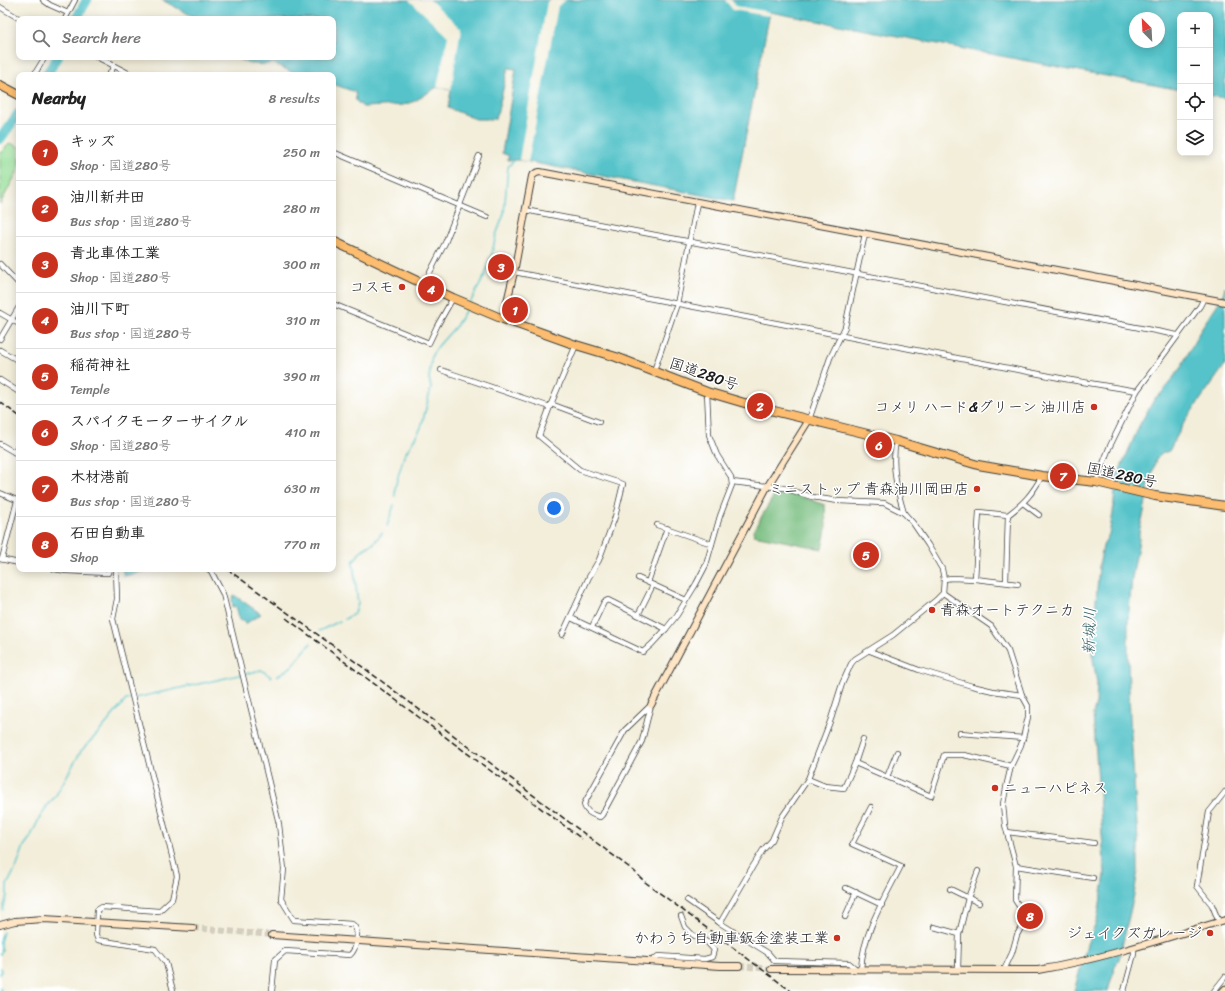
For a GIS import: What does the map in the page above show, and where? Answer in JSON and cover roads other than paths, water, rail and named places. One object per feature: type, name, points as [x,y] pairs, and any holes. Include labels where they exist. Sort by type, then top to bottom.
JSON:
[{"type":"highway","points":[[0,85],[16,93]]},
{"type":"highway","name":"国道280号","points":[[336,242],[453,298],[503,319],[576,345],[616,357],[707,392],[758,407],[896,441],[978,465],[1042,476],[1096,482],[1155,496],[1225,506]]},
{"type":"street","points":[[43,0],[50,5],[68,13]]},
{"type":"street","points":[[66,16],[75,0]]},
{"type":"street","points":[[0,7],[16,17]]},
{"type":"street","points":[[36,72],[43,60]]},
{"type":"street","points":[[103,60],[126,72]]},
{"type":"street","points":[[111,72],[114,66]]},
{"type":"street","points":[[336,153],[487,217]]},
{"type":"street","points":[[424,284],[445,243],[479,156]]},
{"type":"street","points":[[503,319],[514,272],[532,176],[540,172],[1225,302]]},
{"type":"street","points":[[654,371],[677,304],[697,203]]},
{"type":"street","points":[[525,210],[1177,335]]},
{"type":"street","points":[[651,705],[625,730],[584,804],[587,812],[600,817],[602,815],[642,741],[651,705],[767,487],[809,420],[830,358],[845,328],[865,234]]},
{"type":"street","points":[[0,264],[16,281]]},
{"type":"street","points":[[514,272],[1065,379],[1137,391]]},
{"type":"street","points":[[336,305],[429,343],[453,298]]},
{"type":"street","points":[[1096,482],[1109,448],[1137,391],[1177,335],[1200,306],[1204,298]]},
{"type":"street","points":[[0,313],[16,322]]},
{"type":"street","points":[[0,339],[16,313]]},
{"type":"street","points":[[562,635],[589,577],[602,554],[615,517],[623,484],[580,470],[539,436],[576,345]]},
{"type":"street","points":[[0,350],[16,359]]},
{"type":"street","points":[[441,370],[599,422]]},
{"type":"street","points":[[0,380],[16,390]]},
{"type":"street","points":[[571,618],[643,652],[666,630],[677,615],[706,565],[720,516],[726,504],[732,482],[711,443],[709,435],[707,392]]},
{"type":"street","points":[[896,441],[893,456],[897,492],[904,514]]},
{"type":"street","points":[[0,444],[16,452]]},
{"type":"street","points":[[975,579],[979,512],[1008,514],[1023,503],[1033,492],[1042,476]]},
{"type":"street","points":[[720,923],[763,850],[772,840],[782,817],[808,779],[831,719],[842,684],[851,664],[855,659],[870,651],[913,620],[936,600],[943,592],[944,578],[938,560],[913,523],[904,514],[884,503],[838,501],[812,497],[784,488],[732,482]]},
{"type":"street","points":[[0,493],[16,500]]},
{"type":"street","points":[[1023,503],[1038,515]]},
{"type":"street","points":[[16,508],[1,559],[16,562]]},
{"type":"street","points":[[1006,582],[1008,514]]},
{"type":"street","points":[[657,525],[712,544]]},
{"type":"street","points":[[648,582],[667,528]]},
{"type":"street","points":[[94,572],[108,572]]},
{"type":"street","points":[[116,572],[117,599],[113,619],[177,876],[172,898],[159,911],[102,907],[97,910],[96,935],[98,940],[155,949],[166,963],[173,991]]},
{"type":"street","points":[[212,572],[223,594],[279,824],[284,869],[281,899],[294,920],[352,924],[355,926],[356,930],[354,952],[350,955],[285,951],[276,960],[272,991]]},
{"type":"street","points":[[638,578],[686,600]]},
{"type":"street","points":[[944,578],[975,579],[1018,584]]},
{"type":"street","points":[[638,615],[653,585]]},
{"type":"street","points":[[943,592],[991,626],[1005,645],[1022,695],[1026,701],[1028,711],[1021,745],[1011,766],[1006,783],[1003,804],[1007,832],[1016,866],[1015,900],[1023,912],[1024,918],[1012,953],[1004,970]]},
{"type":"street","points":[[592,627],[604,602],[608,600],[666,630]]},
{"type":"street","points":[[870,651],[919,670],[972,686],[993,691],[1022,695]]},
{"type":"street","points":[[960,733],[1023,738]]},
{"type":"street","points":[[808,779],[825,786],[844,788],[855,763],[863,739]]},
{"type":"street","points":[[887,777],[897,752]]},
{"type":"street","points":[[855,763],[931,796],[944,756],[964,755],[1011,766]]},
{"type":"street","points":[[771,969],[858,968],[1038,970],[1131,949],[1222,921],[1197,886],[1209,812],[1225,792]]},
{"type":"street","points":[[858,968],[866,939],[901,866],[852,844],[871,807]]},
{"type":"street","points":[[1007,832],[1094,843]]},
{"type":"street","points":[[1016,866],[1093,878]]},
{"type":"street","points":[[958,969],[960,934],[968,898],[978,871]]},
{"type":"street","points":[[846,888],[882,905]]},
{"type":"street","points":[[950,889],[979,903]]},
{"type":"street","points":[[845,916],[856,892]]},
{"type":"street","points":[[687,900],[768,953],[775,961],[849,963],[858,968]]},
{"type":"street","points":[[653,960],[658,956],[705,959],[712,957],[714,950],[707,942],[693,935],[681,916]]},
{"type":"street","points":[[0,925],[15,921],[44,919],[193,928]]},
{"type":"street","points":[[934,927],[960,934]]},
{"type":"street","points":[[272,934],[653,960],[720,966],[739,966]]},
{"type":"street","points":[[1124,991],[1134,954],[1131,949]]},
{"type":"street","points":[[1214,991],[1225,977]]},
{"type":"water","points":[[162,0],[1225,0],[1225,98],[1213,96],[1213,12],[1177,12],[1177,89],[770,12],[733,201],[519,160],[507,160],[509,156],[502,153],[516,69],[508,68],[496,119],[476,119],[448,108],[451,90],[437,87],[415,101],[403,105],[363,107],[356,101],[355,92],[336,85],[336,72],[292,72],[273,63],[253,64],[242,60],[336,60],[336,16],[192,16]]},
{"type":"water","points":[[1225,287],[1225,365],[1185,421],[1169,451],[1163,453],[1156,459],[1139,532],[1139,540],[1132,578],[1128,621],[1128,660],[1138,842],[1138,870],[1134,895],[1119,959],[1115,966],[1108,991],[1074,991],[1087,944],[1097,920],[1105,875],[1093,714],[1096,703],[1097,683],[1093,659],[1093,635],[1099,566],[1103,546],[1109,534],[1113,513],[1116,479],[1140,424],[1155,398],[1161,394],[1181,367],[1202,327],[1223,296]]},
{"type":"water","points":[[123,572],[141,572],[124,576]]},
{"type":"water","points":[[234,595],[261,614],[245,624],[244,620],[240,621],[236,606],[233,607],[232,600]]},
{"type":"waterway","points":[[78,16],[87,0]]},
{"type":"waterway","points":[[48,72],[56,60]]},
{"type":"waterway","points":[[0,139],[16,117]]},
{"type":"waterway","points":[[470,303],[485,275],[492,253],[496,235],[504,214],[508,167],[514,160]]},
{"type":"waterway","points":[[395,496],[395,487],[404,456],[421,428],[431,388],[429,378],[432,355],[456,326],[467,308]]},
{"type":"waterway","points":[[387,526],[394,505]]},
{"type":"waterway","points":[[345,619],[355,613],[358,604],[353,562],[362,550],[374,543],[382,533]]},
{"type":"waterway","points":[[319,631],[340,621]]},
{"type":"waterway","points":[[277,676],[291,667],[311,643]]},
{"type":"waterway","points":[[3,910],[7,896],[7,885],[17,866],[24,846],[30,838],[38,821],[48,804],[55,797],[81,751],[126,700],[262,670],[271,677]]},
{"type":"waterway","points":[[0,941],[3,932]]},
{"type":"waterway","points":[[0,942],[2,951],[0,954]]},
{"type":"waterway","points":[[0,968],[0,974]]},
{"type":"waterway","points":[[0,987],[1,991]]},
{"type":"tunnel","points":[[193,928],[272,935]]},
{"type":"tunnel","points":[[739,966],[771,969]]},
{"type":"railway","points":[[0,402],[16,414]]},
{"type":"railway","points":[[231,572],[364,668],[791,991]]},
{"type":"railway","points":[[286,618],[582,839]]},
{"type":"place","name":"青北車体工業","points":[[501,267]]},
{"type":"place","name":"コスモ","points":[[402,287]]},
{"type":"place","name":"油川下町","points":[[431,289]]},
{"type":"place","name":"キッズ","points":[[515,310]]},
{"type":"place","name":"油川新井田","points":[[760,406]]},
{"type":"place","name":"コメリ ハード&グリーン 油川店","points":[[1094,407]]},
{"type":"place","name":"スパイクモーターサイクル","points":[[879,445]]},
{"type":"place","name":"木材港前","points":[[1063,476]]},
{"type":"place","name":"ミニストップ 青森油川岡田店","points":[[977,489]]},
{"type":"place","name":"稲荷神社","points":[[866,555]]},
{"type":"place","name":"青森オートテクニカ","points":[[932,610]]},
{"type":"place","name":"ニューハピネス","points":[[995,788]]},
{"type":"place","name":"石田自動車","points":[[1030,916]]},
{"type":"place","name":"ジェイクズガレージ","points":[[1210,933]]},
{"type":"place","name":"かわうち自動車鈑金塗装工業","points":[[837,938]]},
{"type":"water label","name":"新城川","points":[[1089,631]]}]
